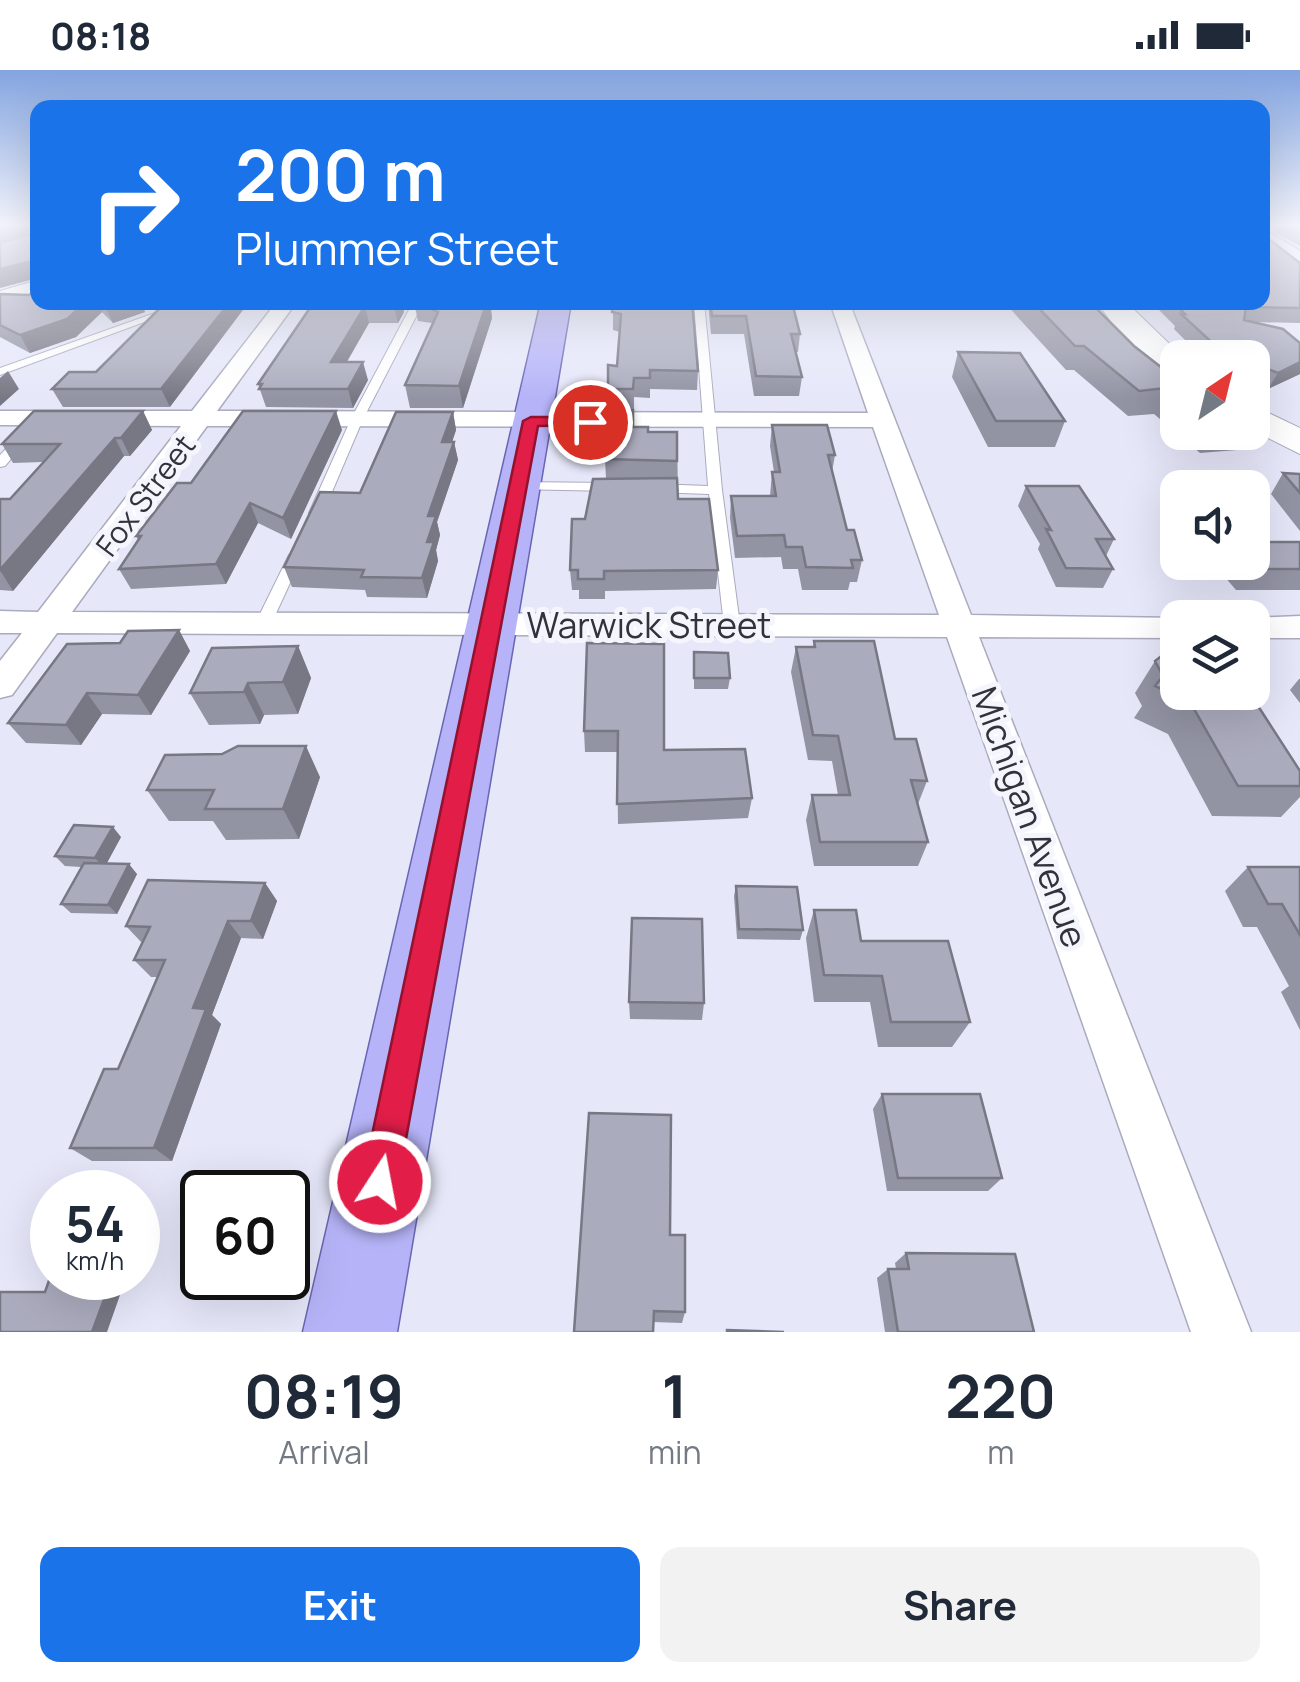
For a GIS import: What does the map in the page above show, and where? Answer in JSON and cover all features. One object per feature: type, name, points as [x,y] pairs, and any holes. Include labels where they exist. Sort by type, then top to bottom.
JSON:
[{"type":"main road","points":[[0,300],[30,291]]},
{"type":"main road","points":[[350,1332],[554,310]]},
{"type":"main road","points":[[1117,310],[1160,354]]},
{"type":"main road","points":[[1270,424],[1295,437]]},
{"type":"street","points":[[0,300],[30,302]]},
{"type":"street","name":"Fox Street","points":[[0,686],[203,419],[281,310]]},
{"type":"street","name":"Michigan Avenue","points":[[841,310],[1221,1332]]},
{"type":"street","points":[[0,418],[880,420]]},
{"type":"street","name":"Warwick Street","points":[[0,622],[1160,628]]},
{"type":"street","points":[[1270,627],[1300,627]]},
{"type":"lane","points":[[0,372],[172,310]]},
{"type":"lane","points":[[264,622],[357,419],[414,310]]},
{"type":"lane","points":[[700,310],[715,490],[732,625]]},
{"type":"lane","points":[[0,463],[44,418]]},
{"type":"lane","points":[[518,486],[625,488]]},
{"type":"lane","points":[[643,488],[715,490]]},
{"type":"building","points":[[1270,282],[1300,282],[1300,308],[1270,307]]},
{"type":"building","points":[[0,294],[29,295],[30,310],[77,310],[67,319],[20,335],[0,325]]},
{"type":"building","points":[[158,310],[224,310],[161,389],[52,389],[69,372],[96,372]]},
{"type":"building","points":[[309,310],[363,310],[331,362],[363,362],[348,389],[259,389],[262,384],[258,384]]},
{"type":"building","points":[[434,310],[484,310],[459,386],[405,385],[438,312]]},
{"type":"building","points":[[693,310],[698,371],[650,370],[650,378],[634,378],[633,389],[608,389],[608,365],[617,366],[621,314],[612,312]]},
{"type":"building","points":[[711,310],[794,310],[800,334],[791,334],[802,377],[756,376],[746,316],[712,316]]},
{"type":"building","points":[[1041,310],[1098,310],[1160,366],[1160,389],[1139,391],[1084,346],[1075,346]]},
{"type":"building","points":[[1181,310],[1246,310],[1244,320],[1283,329],[1300,343],[1300,362],[1278,373],[1270,370],[1270,340],[1209,340],[1181,314],[1185,314]]},
{"type":"building","points":[[958,352],[1020,353],[1065,421],[996,421]]},
{"type":"building","points":[[607,410],[633,410],[633,427],[648,427],[648,432],[677,432],[677,461],[605,459]]},
{"type":"building","points":[[34,411],[143,411],[0,570],[0,499],[10,499],[60,444],[2,444]]},
{"type":"building","points":[[243,411],[336,411],[283,518],[250,503],[216,564],[119,569],[141,536],[136,536],[177,483],[191,483]]},
{"type":"building","points":[[396,412],[453,412],[442,442],[454,442],[428,516],[436,516],[427,542],[434,542],[422,578],[361,577],[364,570],[284,567],[320,492],[360,493]]},
{"type":"building","points":[[772,425],[827,425],[835,455],[828,455],[847,530],[854,530],[862,560],[851,560],[853,568],[806,567],[802,547],[786,547],[784,535],[737,536],[731,496],[776,496],[772,472],[780,472]]},
{"type":"building","points":[[1283,473],[1300,474],[1300,493]]},
{"type":"building","points":[[677,478],[678,499],[709,499],[718,570],[604,571],[604,579],[578,579],[578,570],[570,570],[572,519],[585,519],[593,479]]},
{"type":"building","points":[[1026,486],[1079,486],[1114,539],[1096,539],[1113,569],[1066,568],[1046,529],[1051,530]]},
{"type":"building","points":[[1270,542],[1300,542],[1300,569],[1270,569]]},
{"type":"building","points":[[179,630],[138,695],[87,693],[66,725],[8,723],[67,644],[120,643],[128,631]]},
{"type":"building","points":[[814,641],[874,641],[895,739],[916,739],[927,781],[911,780],[928,842],[820,842],[812,795],[850,795],[838,736],[813,735],[796,647],[815,647]]},
{"type":"building","points":[[587,643],[664,644],[664,750],[745,749],[752,798],[617,804],[618,731],[584,731]]},
{"type":"building","points":[[298,646],[283,682],[248,683],[244,692],[190,693],[212,648]]},
{"type":"building","points":[[694,652],[728,653],[730,678],[694,678]]},
{"type":"building","points":[[1195,710],[1261,710],[1300,771],[1300,786],[1238,786]]},
{"type":"building","points":[[238,746],[306,746],[283,809],[205,809],[214,790],[147,790],[165,755],[222,754]]},
{"type":"building","points":[[74,825],[113,827],[95,858],[55,856]]},
{"type":"building","points":[[84,863],[129,864],[108,905],[61,904]]},
{"type":"building","points":[[1248,867],[1300,867],[1300,935],[1282,904],[1268,904]]},
{"type":"building","points":[[148,880],[265,883],[251,921],[228,921],[193,1008],[206,1009],[154,1148],[70,1148],[104,1069],[118,1069],[165,960],[134,960],[150,927],[126,926]]},
{"type":"building","points":[[736,886],[797,887],[803,930],[739,929]]},
{"type":"building","points":[[814,910],[856,910],[861,941],[948,941],[970,1022],[891,1022],[882,976],[824,975]]},
{"type":"building","points":[[632,918],[702,919],[704,1003],[629,1002]]},
{"type":"building","points":[[882,1094],[980,1094],[1002,1178],[898,1178]]},
{"type":"building","points":[[589,1113],[671,1115],[670,1235],[685,1235],[685,1312],[654,1311],[653,1332],[574,1332]]},
{"type":"building","points":[[906,1253],[1015,1254],[1034,1332],[898,1332],[888,1269],[909,1269]]},
{"type":"building","points":[[0,1292],[30,1292],[30,1300],[104,1300],[92,1332],[0,1332]]},
{"type":"route","points":[[380,1182],[531,421],[590,422]]}]
